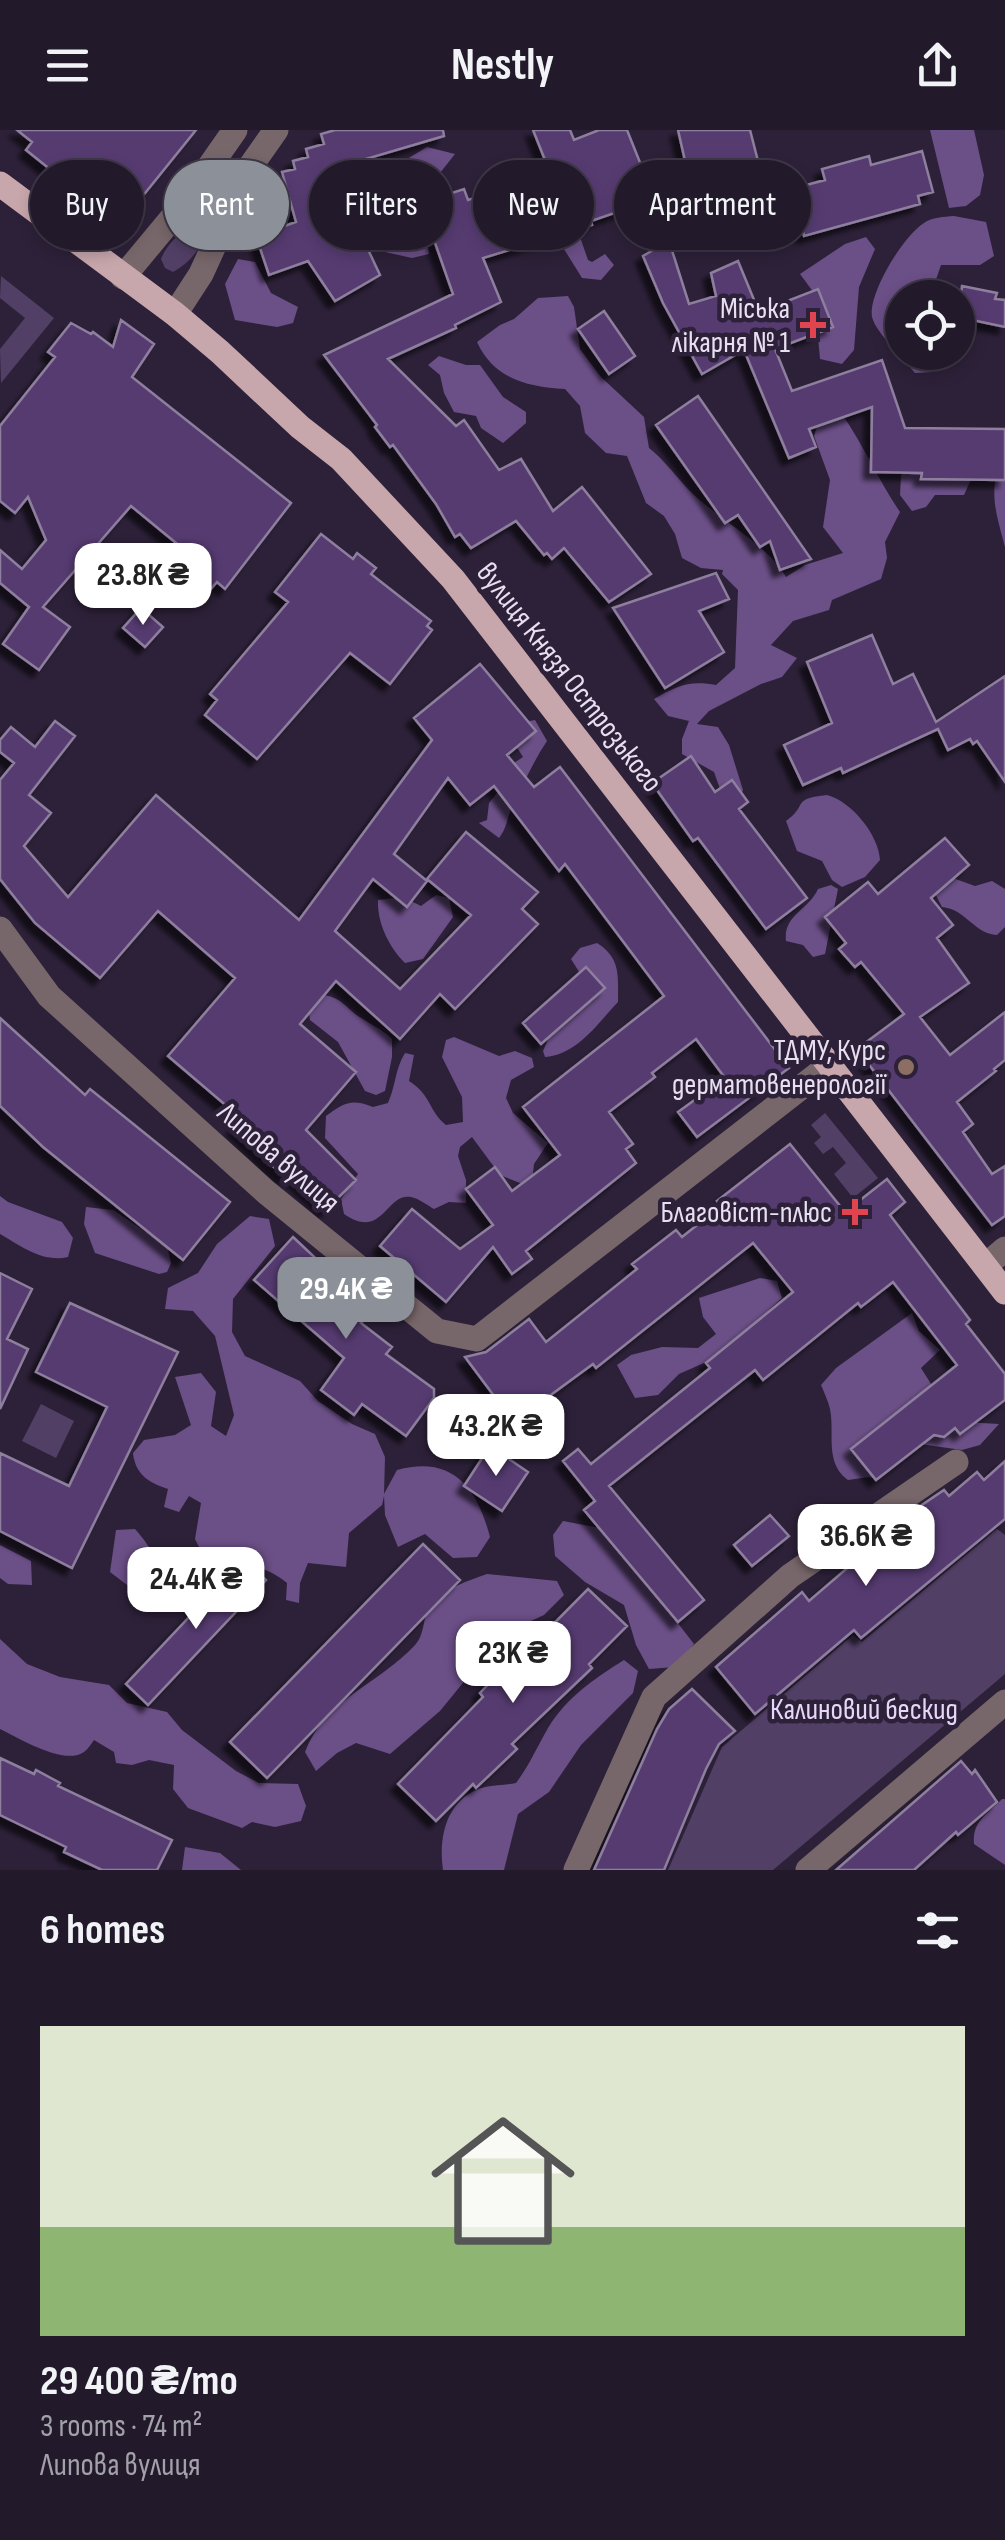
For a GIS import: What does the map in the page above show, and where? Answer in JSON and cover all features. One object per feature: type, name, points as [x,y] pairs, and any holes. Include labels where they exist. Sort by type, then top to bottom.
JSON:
[{"type":"main road","name":"вулиця Князя Острозького","points":[[0,184],[175,314],[341,459],[453,579],[1005,1292]]},
{"type":"street","points":[[214,160],[235,130]]},
{"type":"street","points":[[255,160],[276,130]]},
{"type":"street","points":[[123,278],[164,228]]},
{"type":"street","points":[[175,314],[201,274],[211,250]]},
{"type":"street","name":"Липова вулиця","points":[[0,929],[49,996],[260,1186],[436,1331],[477,1339],[831,1064]]},
{"type":"street","points":[[985,1266],[1005,1249]]},
{"type":"street","points":[[576,1870],[654,1697],[790,1576],[956,1462]]},
{"type":"street","points":[[813,1866],[1005,1702]]},
{"type":"green space","points":[[166,250],[197,250],[173,272],[165,268],[161,259]]},
{"type":"green space","points":[[1,276],[54,318],[1,383],[0,349],[25,318],[0,298]]},
{"type":"green space","points":[[825,1113],[878,1178],[853,1198],[834,1174],[846,1163],[833,1147],[823,1154],[814,1143],[821,1137],[811,1125]]},
{"type":"green space","points":[[41,1404],[74,1421],[56,1458],[22,1441]]},
{"type":"green space","name":"Калиновий бескид","points":[[997,1529],[1005,1535],[1005,1674],[773,1870],[668,1870],[722,1747],[853,1635],[862,1642]]},
{"type":"shaded area","points":[[930,130],[974,130],[984,175],[980,195],[966,206],[949,208]]},
{"type":"shaded area","points":[[427,147],[455,154],[450,160],[405,160]]},
{"type":"shaded area","points":[[954,216],[986,222],[994,256],[980,265],[941,265],[936,280],[885,280],[885,338],[872,317],[881,280],[907,239],[927,221]]},
{"type":"shaded area","points":[[866,237],[875,249],[859,287],[854,350],[842,364],[820,359],[814,293],[800,274],[845,244]]},
{"type":"shaded area","points":[[428,250],[429,254],[412,258],[385,252]]},
{"type":"shaded area","points":[[565,250],[585,250],[592,262],[605,254],[614,265],[601,280],[582,278]]},
{"type":"shaded area","points":[[238,259],[255,262],[271,293],[298,307],[293,323],[277,327],[235,320],[225,284]]},
{"type":"shaded area","points":[[568,296],[574,307],[580,349],[601,377],[644,417],[649,448],[698,499],[767,554],[786,577],[805,565],[843,553],[823,527],[830,480],[814,436],[821,413],[841,413],[900,512],[885,542],[887,558],[881,579],[832,600],[829,610],[793,621],[771,645],[797,658],[782,677],[709,711],[697,724],[718,727],[729,745],[743,790],[737,804],[725,803],[714,772],[682,754],[682,739],[689,721],[668,716],[654,699],[684,685],[716,685],[735,668],[738,590],[722,574],[723,570],[701,568],[682,558],[675,534],[664,516],[646,503],[627,456],[606,453],[585,433],[580,406],[565,389],[513,379],[493,365],[477,342],[538,298]]},
{"type":"shaded area","points":[[439,356],[466,365],[480,365],[503,397],[526,412],[526,423],[503,443],[481,428],[476,416],[454,412],[440,375],[428,365]]},
{"type":"shaded area","points":[[930,452],[977,466],[964,495],[935,495],[926,507],[912,511],[900,495],[901,475]]},
{"type":"shaded area","points":[[1005,452],[1005,547],[994,488]]},
{"type":"shaded area","points":[[535,720],[547,741],[499,838],[479,823],[487,820],[489,803],[506,782],[505,769],[523,757],[513,741],[520,723]]},
{"type":"shaded area","points":[[827,795],[845,804],[869,830],[880,860],[865,877],[842,887],[832,880],[822,861],[797,851],[786,821],[804,801]]},
{"type":"shaded area","points":[[950,877],[975,886],[992,881],[1005,889],[1005,927],[997,935],[942,907],[928,880]]},
{"type":"shaded area","points":[[831,885],[838,889],[825,954],[813,957],[803,945],[786,941],[786,932],[818,889]]},
{"type":"shaded area","points":[[436,895],[449,898],[453,917],[423,959],[405,963],[385,934],[378,900],[403,897],[421,906]]},
{"type":"shaded area","points":[[597,943],[614,961],[618,1002],[577,1044],[545,1057],[543,1051],[553,1028],[588,986],[571,959],[580,948]]},
{"type":"shaded area","points":[[324,995],[339,1001],[392,1039],[385,1091],[376,1095],[365,1091],[338,1042],[310,1020],[308,1007]]},
{"type":"shaded area","points":[[454,1037],[499,1056],[515,1051],[532,1058],[534,1067],[511,1080],[506,1098],[513,1113],[548,1143],[534,1164],[532,1182],[525,1185],[500,1175],[472,1137],[460,1147],[458,1156],[466,1180],[466,1203],[449,1202],[434,1209],[414,1198],[403,1197],[367,1222],[344,1214],[341,1199],[358,1174],[325,1138],[326,1116],[348,1103],[373,1107],[388,1103],[405,1053],[414,1055],[409,1081],[422,1092],[440,1119],[446,1125],[463,1122],[462,1097],[442,1057],[446,1040]]},
{"type":"shaded area","points":[[0,1196],[62,1222],[73,1238],[68,1257],[41,1256],[0,1234]]},
{"type":"shaded area","points":[[86,1207],[113,1210],[167,1246],[171,1263],[167,1272],[159,1274],[95,1253],[84,1224]]},
{"type":"shaded area","points":[[250,1216],[269,1219],[275,1246],[233,1299],[232,1332],[245,1356],[300,1381],[318,1401],[375,1434],[385,1457],[384,1494],[397,1470],[433,1467],[459,1479],[478,1503],[490,1537],[477,1557],[453,1558],[425,1534],[398,1547],[385,1515],[384,1496],[382,1505],[349,1533],[346,1567],[308,1563],[300,1583],[299,1603],[286,1600],[287,1583],[267,1571],[204,1557],[195,1539],[201,1503],[189,1496],[179,1512],[164,1507],[168,1489],[149,1481],[140,1472],[133,1453],[144,1440],[175,1435],[191,1425],[175,1377],[201,1373],[216,1392],[211,1426],[226,1436],[234,1415],[215,1336],[193,1311],[165,1309],[168,1288],[198,1273],[217,1244]]},
{"type":"shaded area","points":[[760,1278],[777,1281],[782,1298],[713,1359],[679,1374],[658,1395],[635,1398],[617,1365],[631,1355],[662,1347],[698,1348],[716,1334],[703,1317],[699,1298]]},
{"type":"shaded area","points":[[912,1313],[919,1331],[940,1350],[921,1368],[938,1395],[947,1421],[999,1424],[980,1445],[962,1450],[899,1441],[886,1469],[876,1480],[848,1480],[833,1456],[830,1409],[821,1385],[836,1368]]},
{"type":"shaded area","points":[[563,1521],[605,1529],[694,1644],[675,1667],[649,1669],[636,1645],[624,1605],[585,1582],[555,1556],[553,1535]]},
{"type":"shaded area","points":[[135,1529],[156,1558],[167,1593],[152,1604],[110,1572],[116,1530]]},
{"type":"shaded area","points":[[0,1545],[31,1561],[32,1585],[8,1584],[0,1578]]},
{"type":"shaded area","points":[[487,1574],[557,1581],[564,1595],[544,1615],[493,1646],[440,1711],[390,1754],[356,1743],[316,1771],[305,1752],[326,1718],[415,1645],[429,1608],[438,1597]]},
{"type":"shaded area","points":[[0,1639],[27,1664],[60,1677],[109,1685],[127,1703],[167,1712],[182,1730],[236,1771],[259,1783],[298,1784],[306,1806],[301,1821],[275,1827],[252,1822],[242,1828],[188,1808],[173,1789],[174,1765],[149,1760],[132,1765],[116,1763],[114,1752],[94,1740],[84,1752],[65,1756],[0,1729]]},
{"type":"shaded area","points":[[624,1660],[638,1671],[633,1693],[581,1745],[549,1792],[518,1814],[504,1870],[443,1870],[444,1831],[462,1799],[485,1787],[516,1783],[563,1707]]},
{"type":"shaded area","points":[[1002,1799],[1005,1865],[974,1844],[978,1824]]},
{"type":"shaded area","points":[[185,1847],[220,1853],[241,1870],[182,1870]]},
{"type":"building","points":[[17,130],[196,130],[172,160],[164,160],[164,170],[144,194],[144,160],[38,160],[26,150],[32,142]]},
{"type":"building","points":[[335,130],[443,130],[444,136],[362,160],[309,160],[309,250],[368,250],[380,275],[335,301],[308,261],[269,275],[261,250],[289,250],[289,224],[296,222],[289,197],[289,170],[295,169],[293,161],[308,157],[306,149],[324,144],[321,134]]},
{"type":"building","points":[[533,130],[570,130],[574,140],[599,130],[627,130],[639,160],[614,160],[614,213],[594,220],[594,160],[545,160]]},
{"type":"building","points":[[678,130],[750,130],[758,160],[685,160]]},
{"type":"building","points":[[922,151],[933,192],[918,196],[920,204],[811,234],[811,184],[825,180],[822,169],[869,156],[871,165]]},
{"type":"building","points":[[464,189],[468,200],[473,198],[473,250],[509,250],[483,258],[501,302],[388,359],[456,426],[464,420],[499,470],[521,459],[553,511],[582,487],[651,574],[609,602],[564,548],[552,559],[547,553],[544,555],[516,521],[471,548],[460,534],[455,537],[436,504],[324,355],[453,294],[438,250],[453,250],[453,193]]},
{"type":"building","points":[[653,250],[672,250],[689,304],[716,296],[711,273],[738,261],[759,312],[818,289],[833,327],[775,349],[792,391],[882,360],[905,428],[1005,429],[1005,480],[921,479],[922,473],[871,472],[872,407],[809,429],[816,447],[789,458],[744,350],[702,374],[663,303],[643,256]]},
{"type":"building","points":[[975,289],[997,293],[995,299],[1005,300],[1005,327],[975,321]]},
{"type":"building","points":[[604,311],[635,356],[609,374],[578,329]]},
{"type":"building","points":[[121,320],[154,344],[132,377],[291,503],[225,589],[217,582],[209,591],[177,564],[187,552],[131,506],[43,607],[70,627],[39,670],[3,644],[29,607],[0,583],[0,550],[22,569],[46,540],[28,497],[15,513],[0,501],[0,426],[55,357],[48,352],[71,323],[93,332],[113,347]]},
{"type":"building","points":[[698,396],[811,559],[780,570],[770,541],[760,547],[738,515],[725,523],[656,425]]},
{"type":"building","points":[[321,534],[353,559],[357,553],[376,568],[371,574],[431,621],[427,626],[432,630],[390,684],[350,653],[257,759],[205,715],[217,700],[210,694],[288,602],[275,592]]},
{"type":"building","points":[[716,573],[729,599],[699,611],[724,652],[665,688],[613,608]]},
{"type":"building","points":[[141,608],[163,627],[145,647],[123,628]]},
{"type":"building","points":[[872,635],[893,684],[913,674],[936,722],[1005,676],[1005,782],[977,741],[973,744],[970,739],[948,750],[938,729],[843,773],[841,768],[803,785],[784,745],[832,723],[807,662]]},
{"type":"building","points":[[480,664],[536,731],[507,755],[534,787],[560,767],[789,1068],[697,1137],[678,1112],[725,1078],[696,1039],[609,1112],[633,1144],[626,1149],[636,1163],[526,1251],[532,1259],[512,1274],[493,1247],[446,1302],[380,1246],[412,1209],[460,1249],[493,1225],[466,1189],[495,1167],[512,1191],[560,1155],[523,1107],[664,996],[565,864],[559,871],[494,786],[470,805],[448,778],[394,854],[427,881],[407,907],[373,879],[335,931],[400,989],[471,915],[427,879],[466,832],[538,892],[522,909],[538,924],[455,1009],[440,994],[400,1039],[336,981],[300,1024],[356,1072],[306,1130],[356,1180],[326,1210],[288,1173],[284,1177],[234,1128],[242,1119],[168,1056],[235,978],[158,911],[100,978],[35,923],[0,879],[0,780],[14,763],[0,752],[0,740],[11,727],[35,747],[55,721],[75,736],[29,795],[51,813],[24,846],[68,897],[156,795],[299,920],[432,740],[414,718]]},
{"type":"building","points":[[691,756],[715,792],[732,780],[748,802],[739,809],[807,898],[766,929],[698,838],[693,841],[652,783]]},
{"type":"building","points":[[945,838],[969,865],[931,898],[953,925],[937,938],[969,983],[920,1017],[950,1055],[1005,1012],[1005,1060],[957,1102],[973,1124],[963,1132],[992,1174],[1005,1166],[1005,1216],[992,1225],[857,1049],[904,1014],[861,962],[855,967],[839,949],[846,943],[825,917],[868,882],[878,894]]},
{"type":"building","points":[[586,967],[605,988],[541,1044],[523,1023]]},
{"type":"building","points":[[0,1018],[85,1095],[90,1089],[230,1202],[183,1260],[43,1147],[0,1106]]},
{"type":"building","points":[[790,1144],[845,1212],[887,1179],[905,1202],[890,1215],[970,1320],[966,1324],[1005,1374],[1005,1400],[960,1434],[955,1428],[944,1437],[934,1435],[876,1480],[851,1449],[957,1365],[893,1282],[861,1307],[858,1303],[763,1380],[755,1370],[609,1486],[704,1600],[678,1622],[584,1510],[595,1501],[563,1461],[578,1449],[591,1464],[710,1368],[706,1363],[793,1292],[753,1243],[596,1368],[593,1364],[512,1420],[465,1357],[486,1352],[529,1319],[546,1342],[637,1269],[632,1264],[676,1230],[682,1237],[721,1206],[717,1201]]},
{"type":"building","points":[[293,1237],[326,1268],[319,1276],[368,1315],[361,1323],[392,1347],[386,1354],[434,1389],[434,1398],[406,1436],[362,1404],[354,1415],[321,1390],[344,1358],[254,1280]]},
{"type":"building","points":[[0,1273],[32,1289],[7,1339],[28,1349],[0,1409]]},
{"type":"building","points":[[70,1303],[178,1352],[72,1568],[0,1531],[0,1453],[69,1486],[107,1407],[36,1372]]},
{"type":"building","points":[[490,1446],[528,1472],[502,1511],[464,1486]]},
{"type":"building","points":[[1005,1461],[1005,1519],[861,1638],[854,1630],[755,1714],[716,1667],[802,1592],[809,1601],[916,1509],[944,1490],[949,1496],[977,1472],[984,1480]]},
{"type":"building","points":[[770,1515],[789,1536],[752,1566],[734,1545]]},
{"type":"building","points":[[423,1544],[460,1580],[267,1778],[230,1742]]},
{"type":"building","points":[[244,1559],[266,1580],[148,1705],[126,1684]]},
{"type":"building","points":[[588,1589],[627,1626],[589,1664],[592,1668],[512,1744],[517,1749],[476,1788],[473,1784],[436,1821],[398,1784],[483,1697],[480,1693],[498,1674],[501,1677]]},
{"type":"building","points":[[692,1689],[735,1731],[719,1744],[706,1769],[664,1870],[594,1870],[657,1729],[669,1709]]},
{"type":"building","points":[[0,1758],[34,1774],[36,1770],[60,1783],[58,1786],[172,1840],[157,1870],[102,1870],[64,1852],[66,1847],[0,1815]]},
{"type":"building","points":[[961,1761],[972,1774],[975,1770],[997,1802],[914,1870],[836,1870]]},
{"type":"place","name":"Міська лікарня № 1","points":[[813,325]]},
{"type":"place","name":"ТДМУ, Курс дерматовенерології","points":[[906,1067]]},
{"type":"place","name":"Благовіст-плюс","points":[[855,1212]]}]
